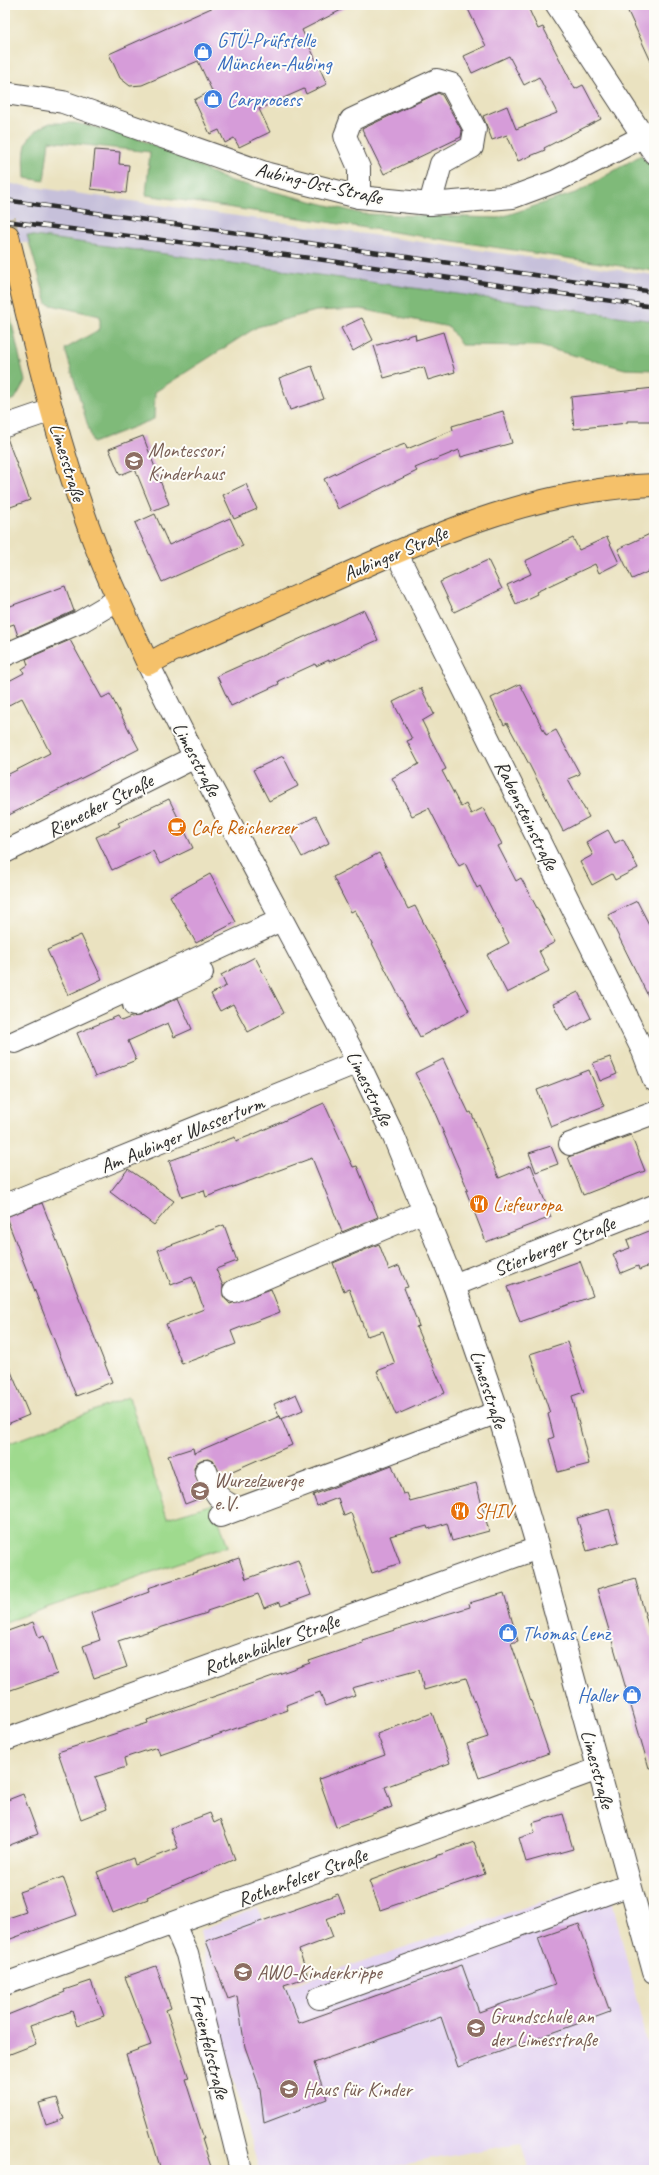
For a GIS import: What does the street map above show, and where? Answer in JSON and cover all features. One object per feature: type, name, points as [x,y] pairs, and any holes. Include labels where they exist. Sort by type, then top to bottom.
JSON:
[{"type":"main road","name":"Limesstraße","points":[[8,236],[52,410],[93,540],[148,664]]},
{"type":"main road","name":"Aubinger Straße","points":[[148,664],[396,552],[468,522],[546,500],[620,486],[654,485]]},
{"type":"street","points":[[557,5],[650,140]]},
{"type":"street","points":[[359,196],[359,168],[345,136],[351,120],[437,80],[451,84],[475,129],[472,147],[441,164],[430,204]]},
{"type":"street","name":"Aubing-Ost-Straße","points":[[5,93],[64,102],[268,174],[359,196],[430,204],[513,196],[556,181],[650,140]]},
{"type":"street","points":[[5,426],[52,410]]},
{"type":"street","name":"Rabensteinstraße","points":[[396,552],[643,1052],[654,1080]]},
{"type":"street","points":[[5,655],[80,622],[119,600]]},
{"type":"street","name":"Limesstraße","points":[[148,664],[195,757],[228,816],[285,927],[358,1062],[426,1211],[454,1285],[498,1412],[538,1548],[630,1885],[648,1923],[654,1972]]},
{"type":"street","name":"Rienecker Straße","points":[[5,852],[195,757]]},
{"type":"street","points":[[134,1005],[285,927]]},
{"type":"street","points":[[15,1042],[285,927]]},
{"type":"street","name":"Am Aubinger Wasserturm","points":[[5,1205],[358,1062]]},
{"type":"street","points":[[570,1144],[654,1113]]},
{"type":"street","name":"Stierberger Straße","points":[[454,1285],[654,1206]]},
{"type":"street","points":[[234,1291],[426,1211]]},
{"type":"street","points":[[220,1516],[498,1412]]},
{"type":"street","points":[[206,1471],[215,1494],[226,1504],[240,1509]]},
{"type":"street","name":"Rothenbühler Straße","points":[[5,1740],[538,1548]]},
{"type":"street","name":"Rothenfelser Straße","points":[[5,1984],[598,1769]]},
{"type":"street","points":[[319,1998],[630,1885]]},
{"type":"street","name":"Freienfelsstraße","points":[[174,1924],[187,1954],[241,2170]]},
{"type":"shaded area","points":[[5,183],[654,275],[654,330],[5,240]]},
{"type":"shaded area","name":"Grundschule an der Limesstraße","points":[[607,1880],[654,2070],[654,2170],[529,2170],[521,2143],[373,2170],[259,2170],[214,2010],[200,1930],[258,1908],[285,1987]]},
{"type":"green space","points":[[50,123],[75,123],[124,133],[156,146],[227,180],[363,214],[498,218],[578,192],[641,155],[654,169],[654,271],[146,195],[150,152],[49,141],[44,181],[25,178],[24,159],[26,144],[34,133]]},
{"type":"green space","points":[[27,235],[654,321],[654,370],[625,369],[539,346],[461,345],[449,327],[361,309],[316,311],[257,327],[155,392],[154,419],[93,443],[65,349],[100,329],[100,316],[47,304]]},
{"type":"green space","points":[[5,293],[25,381],[15,399],[5,402]]},
{"type":"green space","points":[[129,1397],[167,1518],[213,1504],[228,1546],[5,1622],[5,1445]]},
{"type":"building","points":[[218,5],[351,5],[302,30],[327,84],[306,94],[304,89],[259,109],[270,132],[239,147],[234,138],[225,143],[219,130],[210,134],[194,100],[212,91],[198,61],[142,85],[130,86],[120,78],[109,54]]},
{"type":"building","points":[[466,5],[527,5],[538,29],[543,27],[575,89],[583,85],[601,119],[544,148],[545,150],[518,161],[507,135],[492,140],[483,116],[507,106],[516,129],[557,113],[539,77],[524,85],[509,56],[472,73],[464,56],[486,46]]},
{"type":"building","points":[[625,5],[654,5],[654,68]]},
{"type":"building","points":[[438,93],[442,95],[462,131],[461,137],[384,174],[362,129]]},
{"type":"building","points":[[95,150],[120,152],[119,164],[129,165],[126,193],[91,189]]},
{"type":"building","points":[[362,318],[373,340],[353,351],[341,328]]},
{"type":"building","points":[[443,332],[455,372],[428,380],[424,367],[384,378],[374,346],[415,334],[416,340]]},
{"type":"building","points":[[312,366],[324,399],[290,410],[279,378]]},
{"type":"building","points":[[654,388],[654,421],[627,421],[627,423],[574,429],[571,397]]},
{"type":"building","points":[[503,411],[512,443],[461,457],[459,450],[415,468],[417,471],[338,509],[324,479],[372,456],[405,444],[407,449],[453,430],[452,426]]},
{"type":"building","points":[[143,436],[169,504],[152,511],[135,469],[120,475],[109,449]]},
{"type":"building","points":[[5,438],[7,438],[30,500],[5,509]]},
{"type":"building","points":[[246,484],[257,509],[234,519],[223,495]]},
{"type":"building","points":[[155,514],[169,545],[230,518],[243,546],[162,582],[135,523]]},
{"type":"building","points":[[654,532],[654,569],[632,579],[618,549]]},
{"type":"building","points":[[607,537],[619,563],[599,573],[595,564],[536,592],[537,594],[516,604],[507,585],[531,574],[525,561],[573,538],[579,550]]},
{"type":"building","points":[[488,560],[502,589],[454,612],[440,582]]},
{"type":"building","points":[[65,586],[74,611],[18,636],[14,624],[5,627],[5,608]]},
{"type":"building","points":[[364,610],[378,640],[329,662],[329,660],[316,666],[315,664],[278,681],[279,684],[231,706],[217,676]]},
{"type":"building","points":[[70,640],[102,698],[110,694],[139,749],[5,817],[5,776],[50,753],[22,698],[5,707],[5,683],[24,673],[22,669],[28,665],[26,659]]},
{"type":"building","points":[[520,684],[546,735],[556,730],[580,774],[568,779],[589,817],[563,831],[507,723],[504,725],[491,698]]},
{"type":"building","points":[[421,688],[434,714],[422,721],[446,769],[442,771],[461,807],[466,804],[471,814],[483,808],[502,844],[498,846],[516,881],[521,878],[555,942],[539,951],[549,971],[507,993],[487,955],[509,943],[480,886],[477,888],[465,863],[459,866],[429,808],[412,816],[392,778],[419,764],[407,741],[412,739],[393,702]]},
{"type":"building","points":[[283,756],[298,786],[269,801],[253,770]]},
{"type":"building","points":[[169,799],[193,848],[160,864],[153,851],[112,870],[96,837],[120,826],[118,823]]},
{"type":"building","points":[[316,816],[329,843],[302,857],[288,831]]},
{"type":"building","points":[[608,830],[615,843],[623,839],[638,868],[615,880],[612,874],[592,885],[580,862],[593,855],[586,842]]},
{"type":"building","points":[[379,853],[408,909],[415,906],[469,1011],[420,1037],[355,910],[351,912],[333,877]]},
{"type":"building","points":[[210,874],[236,922],[196,943],[170,896]]},
{"type":"building","points":[[637,901],[654,934],[654,1008],[608,915]]},
{"type":"building","points":[[81,935],[102,979],[68,995],[47,950]]},
{"type":"building","points":[[255,957],[284,1013],[248,1032],[233,1004],[220,1011],[211,994],[226,986],[221,975]]},
{"type":"building","points":[[578,992],[591,1018],[567,1031],[553,1004]]},
{"type":"building","points":[[178,998],[192,1029],[174,1037],[168,1023],[128,1041],[136,1060],[95,1077],[77,1033],[118,1016],[121,1021],[139,1016]]},
{"type":"building","points":[[610,1057],[617,1074],[600,1081],[593,1063]]},
{"type":"building","points":[[443,1059],[469,1113],[471,1112],[499,1178],[531,1165],[551,1217],[486,1242],[466,1191],[468,1190],[429,1099],[415,1073]]},
{"type":"building","points":[[589,1070],[604,1106],[551,1127],[537,1090]]},
{"type":"building","points":[[324,1103],[353,1167],[357,1166],[378,1217],[342,1232],[312,1158],[206,1197],[204,1190],[182,1197],[169,1161],[235,1137],[236,1141]]},
{"type":"building","points":[[631,1135],[645,1171],[583,1195],[568,1157]]},
{"type":"building","points":[[551,1146],[558,1164],[536,1172],[529,1153]]},
{"type":"building","points":[[128,1169],[174,1201],[154,1225],[110,1192]]},
{"type":"building","points":[[42,1203],[112,1382],[76,1396],[6,1217]]},
{"type":"building","points":[[224,1225],[237,1261],[216,1269],[223,1286],[223,1296],[230,1304],[271,1289],[280,1312],[231,1331],[236,1344],[182,1364],[166,1324],[204,1309],[192,1277],[171,1285],[158,1250]]},
{"type":"building","points":[[654,1229],[654,1264],[639,1270],[638,1266],[621,1273],[613,1254],[630,1248],[627,1240]]},
{"type":"building","points":[[379,1244],[389,1270],[399,1266],[408,1287],[404,1288],[419,1326],[416,1327],[445,1393],[396,1415],[377,1371],[395,1364],[383,1331],[367,1336],[349,1289],[344,1291],[333,1263]]},
{"type":"building","points":[[580,1261],[593,1296],[520,1322],[507,1287]]},
{"type":"building","points":[[567,1342],[584,1392],[572,1396],[589,1464],[558,1472],[549,1439],[554,1437],[548,1414],[550,1413],[530,1354]]},
{"type":"building","points":[[5,1357],[29,1415],[5,1425]]},
{"type":"building","points":[[296,1394],[303,1410],[281,1419],[274,1404]]},
{"type":"building","points":[[280,1416],[292,1445],[221,1476],[214,1462],[208,1459],[201,1460],[196,1463],[194,1469],[204,1497],[185,1504],[168,1456],[193,1448],[194,1453]]},
{"type":"building","points":[[392,1465],[403,1494],[407,1493],[410,1501],[476,1483],[489,1531],[452,1541],[447,1523],[428,1529],[427,1526],[390,1536],[400,1563],[372,1573],[351,1513],[344,1516],[338,1498],[317,1506],[313,1495]]},
{"type":"building","points":[[609,1509],[619,1542],[587,1551],[577,1518]]},
{"type":"building","points":[[239,1558],[246,1579],[298,1560],[311,1595],[281,1606],[280,1602],[264,1608],[258,1594],[207,1611],[207,1613],[118,1641],[127,1667],[94,1678],[83,1646],[100,1640],[91,1613],[149,1592],[148,1588]]},
{"type":"building","points":[[635,1578],[654,1647],[654,1767],[649,1768],[597,1589]]},
{"type":"building","points":[[504,1593],[518,1641],[511,1643],[549,1753],[479,1778],[467,1744],[488,1737],[466,1678],[424,1690],[419,1670],[352,1688],[355,1695],[325,1706],[320,1692],[286,1705],[288,1710],[160,1755],[157,1747],[124,1758],[126,1767],[95,1777],[107,1809],[81,1819],[58,1752],[148,1723],[147,1720],[363,1643],[362,1640],[470,1607],[469,1603]]},
{"type":"building","points":[[33,1622],[39,1638],[44,1636],[57,1674],[5,1692],[5,1632]]},
{"type":"building","points":[[432,1713],[450,1763],[385,1787],[392,1807],[336,1827],[319,1779],[385,1755],[377,1734]]},
{"type":"building","points":[[23,1794],[38,1834],[5,1847],[5,1801]]},
{"type":"building","points":[[210,1813],[214,1823],[220,1820],[235,1859],[147,1897],[148,1899],[113,1913],[97,1872],[133,1858],[135,1865],[178,1848],[170,1828]]},
{"type":"building","points":[[563,1814],[573,1849],[526,1862],[519,1838],[535,1833],[532,1823]]},
{"type":"building","points":[[474,1842],[485,1874],[380,1910],[369,1881]]},
{"type":"building","points":[[63,1877],[77,1915],[5,1941],[5,1919],[26,1912],[19,1892]]},
{"type":"building","points":[[338,1894],[345,1912],[326,1919],[333,1937],[299,1950],[308,1977],[284,1985],[299,2023],[462,1965],[479,2012],[555,1985],[538,1938],[579,1924],[610,2012],[458,2067],[441,2017],[314,2063],[327,2099],[264,2123],[260,2089],[245,2047],[237,1996],[228,1999],[206,1941]]},
{"type":"building","points":[[156,1966],[171,2008],[166,2010],[189,2078],[185,2079],[212,2170],[161,2170],[126,2054],[151,2045],[125,1977]]},
{"type":"building","points":[[91,1981],[104,2016],[77,2026],[72,2011],[30,2026],[36,2044],[5,2056],[5,2016],[65,1992],[64,1990]]},
{"type":"building","points":[[57,2098],[64,2119],[46,2125],[39,2103]]},
{"type":"tunnel","points":[[5,219],[8,236]]},
{"type":"railway","points":[[5,200],[654,292]]},
{"type":"railway","points":[[5,221],[310,258],[654,307]]},
{"type":"place","name":"GTÜ-Prüfstelle München-Aubing","points":[[203,52]]},
{"type":"place","name":"Carprocess","points":[[213,99]]},
{"type":"place","name":"Montessori Kinderhaus","points":[[134,461]]},
{"type":"place","name":"Cafe Reicherzer","points":[[177,827]]},
{"type":"place","name":"Liefeuropa","points":[[479,1204]]},
{"type":"place","name":"Wurzelzwerge e.V.","points":[[200,1491]]},
{"type":"place","name":"SHIV","points":[[460,1511]]},
{"type":"place","name":"Thomas Lenz","points":[[508,1633]]},
{"type":"place","name":"Haller","points":[[632,1695]]},
{"type":"place","name":"AWO-Kinderkrippe","points":[[243,1972]]},
{"type":"place","name":"Grundschule an der Limesstraße","points":[[476,2028]]},
{"type":"place","name":"Haus für Kinder","points":[[289,2089]]}]
